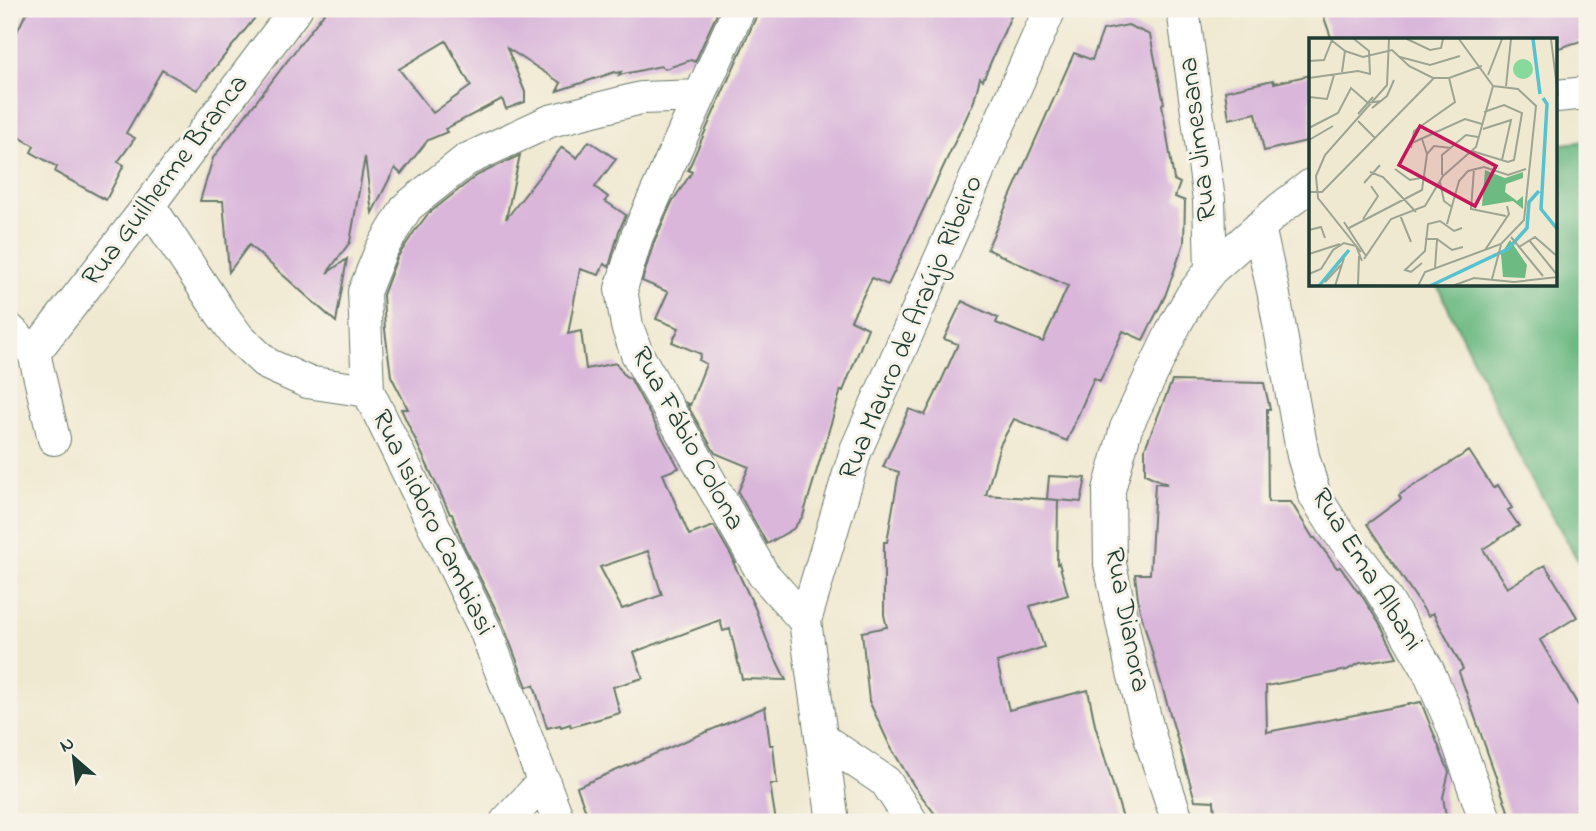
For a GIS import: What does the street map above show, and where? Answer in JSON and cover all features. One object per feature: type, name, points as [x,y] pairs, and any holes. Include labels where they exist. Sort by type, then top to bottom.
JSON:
[{"type":"street","name":"Rua Guilherme Branca","points":[[34,353],[296,9]]},
{"type":"street","name":"Rua Fábio Colona","points":[[739,9],[636,236],[621,289],[627,326],[637,354],[763,574],[805,621]]},
{"type":"street","name":"Rua Mauro de Araújo Ribeiro","points":[[833,822],[805,621],[856,450],[1050,9]]},
{"type":"street","name":"Rua Jimesana","points":[[1183,9],[1209,200],[1211,270]]},
{"type":"street","points":[[1558,96],[1587,93]]},
{"type":"street","points":[[368,391],[364,292],[381,250],[407,207],[466,160],[550,121],[642,98],[699,96]]},
{"type":"street","points":[[1211,270],[1309,187]]},
{"type":"street","name":"Rua Isidoro Cambiasi","points":[[149,205],[239,338],[267,364],[307,382],[368,391],[485,630],[559,822]]},
{"type":"street","name":"Rua Ema Albani","points":[[1259,228],[1303,456],[1315,496],[1369,572],[1427,668],[1452,725],[1486,822]]},
{"type":"street","name":"Rua Dianora","points":[[1178,822],[1131,666],[1110,564],[1109,490],[1126,428],[1176,323],[1211,270]]},
{"type":"street","points":[[9,329],[34,353],[54,439]]},
{"type":"street","points":[[821,738],[886,782],[912,822]]},
{"type":"street","points":[[506,822],[544,781]]},
{"type":"green space","points":[[1587,141],[1587,577],[1520,458],[1438,287],[1558,287],[1558,145]]},
{"type":"building","points":[[28,9],[262,9],[197,90],[162,70],[126,133],[135,138],[118,162],[124,165],[106,200],[55,172],[57,167],[31,152],[34,146],[9,131],[9,48]]},
{"type":"building","points":[[327,9],[719,9],[695,62],[691,60],[665,69],[661,66],[619,75],[621,72],[615,72],[557,91],[561,83],[507,48],[525,92],[525,102],[506,109],[502,99],[445,129],[447,132],[428,140],[401,174],[395,168],[372,213],[365,157],[350,242],[327,273],[347,259],[336,322],[249,245],[229,272],[223,201],[200,201],[213,158]],"holes":[[[446,41],[471,86],[433,113],[399,69]]]},
{"type":"building","points":[[757,9],[1014,9],[983,80],[980,78],[974,101],[888,285],[872,278],[851,320],[868,328],[843,391],[841,390],[803,516],[793,529],[767,544],[738,492],[749,467],[715,453],[686,403],[690,405],[706,364],[699,360],[701,354],[672,342],[679,328],[656,319],[668,292],[642,281],[654,242],[672,202],[692,172],[688,170],[756,17]]},
{"type":"building","points":[[1321,9],[1587,9],[1587,39],[1558,48],[1558,38],[1331,38]]},
{"type":"building","points":[[1128,25],[1150,35],[1164,103],[1162,104],[1174,180],[1180,183],[1175,197],[1185,201],[1184,243],[1165,296],[1143,340],[1123,331],[1100,381],[1094,378],[1067,441],[1014,419],[1000,445],[986,495],[1058,500],[1057,564],[1059,563],[1068,595],[1030,606],[1044,647],[997,662],[1009,710],[1088,690],[1095,725],[1124,822],[941,822],[914,786],[890,746],[869,701],[862,632],[887,627],[884,615],[884,542],[887,542],[899,472],[883,467],[909,409],[925,415],[935,395],[958,344],[944,339],[962,301],[998,318],[996,323],[1043,342],[1068,286],[987,249],[1074,53],[1092,60],[1103,30]]},
{"type":"building","points":[[1309,75],[1309,140],[1264,151],[1256,113],[1229,119],[1225,91],[1273,80],[1274,83]]},
{"type":"building","points":[[589,141],[616,159],[595,187],[608,197],[605,201],[626,215],[609,267],[604,264],[599,275],[580,269],[568,334],[581,331],[586,369],[616,363],[625,376],[630,378],[679,468],[663,474],[689,535],[714,526],[735,562],[786,680],[742,679],[730,629],[723,631],[720,620],[634,652],[643,678],[613,687],[620,713],[571,727],[570,724],[547,728],[534,685],[527,687],[502,622],[401,409],[408,409],[391,376],[383,295],[397,258],[428,214],[476,176],[520,155],[506,219],[562,147],[577,158]],"holes":[[[648,551],[662,595],[622,609],[600,567]]]},
{"type":"building","points":[[1172,381],[1264,383],[1270,409],[1267,409],[1268,502],[1291,502],[1313,538],[1359,591],[1397,657],[1360,663],[1347,670],[1266,686],[1267,732],[1421,702],[1449,772],[1443,797],[1447,822],[1228,822],[1229,816],[1215,816],[1214,801],[1195,800],[1139,607],[1135,574],[1150,574],[1155,483],[1167,484],[1145,474],[1145,448]]},
{"type":"building","points":[[1469,451],[1493,488],[1498,485],[1512,508],[1508,510],[1519,526],[1483,549],[1507,588],[1545,565],[1577,617],[1540,640],[1578,705],[1587,699],[1587,822],[1512,822],[1459,672],[1463,669],[1433,613],[1428,616],[1367,524],[1401,499],[1399,495]]},
{"type":"building","points":[[1049,476],[1086,478],[1081,502],[1047,499]]},
{"type":"building","points":[[765,707],[777,784],[770,784],[776,822],[590,822],[577,787]]}]
